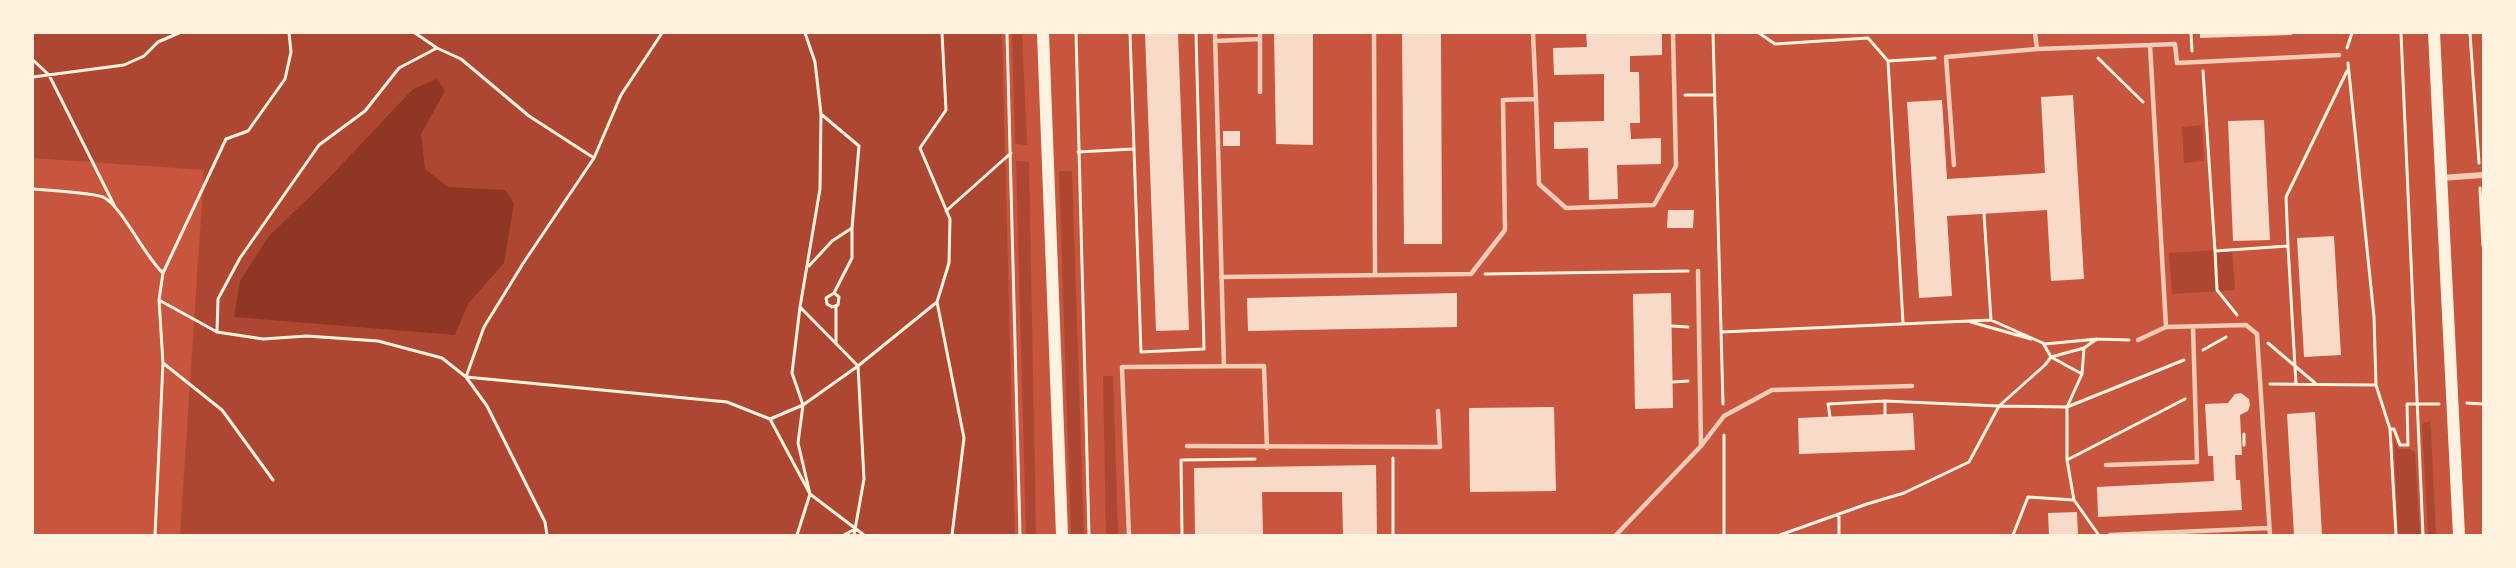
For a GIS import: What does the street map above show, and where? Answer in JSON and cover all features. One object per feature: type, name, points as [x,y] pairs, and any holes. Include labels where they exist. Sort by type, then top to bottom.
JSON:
[{"type":"main road","points":[[1043,33],[1062,535]]},
{"type":"main road","points":[[2434,33],[2459,535]]},
{"type":"street","points":[[2441,178],[2481,176]]},
{"type":"lane","points":[[1215,33],[1224,366]]},
{"type":"lane","points":[[1374,33],[1375,275]]},
{"type":"lane","points":[[1533,33],[1539,184],[1566,208],[1654,205],[1676,166],[1673,33]]},
{"type":"lane","points":[[2035,33],[2037,49]]},
{"type":"lane","points":[[1215,41],[1260,36],[1260,92]]},
{"type":"lane","points":[[1954,165],[1946,57],[2037,49],[2175,44],[2177,63],[2339,55]]},
{"type":"lane","points":[[2150,45],[2166,327]]},
{"type":"lane","points":[[1221,277],[1471,274],[1505,230],[1503,100],[1536,99]]},
{"type":"lane","points":[[1698,272],[1701,446]]},
{"type":"lane","points":[[2138,340],[2166,327],[2246,325],[2257,334],[2270,535]]},
{"type":"lane","points":[[2106,465],[2197,462],[2193,327]]},
{"type":"lane","points":[[1129,535],[1122,368],[1264,366],[1267,448]]},
{"type":"lane","points":[[1616,535],[1701,446],[1724,416],[1772,390],[1912,386]]},
{"type":"lane","points":[[1187,446],[1440,447],[1438,411]]},
{"type":"lane","points":[[2110,535],[2268,528]]},
{"type":"path","points":[[33,77],[124,65],[144,56],[158,42],[179,33]]},
{"type":"path","points":[[156,535],[163,363],[159,300],[163,273],[226,139],[248,130],[285,79],[291,52],[289,33]]},
{"type":"path","points":[[416,33],[437,48],[461,58],[529,116],[594,158]]},
{"type":"path","points":[[466,377],[484,327],[524,262],[594,158],[621,95],[662,33]]},
{"type":"path","points":[[797,535],[810,494],[798,443],[802,405],[792,373],[800,307],[820,189],[821,114],[815,63],[805,33]]},
{"type":"path","points":[[942,33],[946,110],[920,148],[950,219],[949,263],[937,302],[964,438],[952,535]]},
{"type":"path","points":[[1007,33],[1020,535]]},
{"type":"path","points":[[1076,33],[1089,535]]},
{"type":"path","points":[[1130,33],[1142,367]]},
{"type":"path","points":[[1141,352],[1204,349],[1196,33]]},
{"type":"path","points":[[1713,33],[1724,416],[1724,535]]},
{"type":"path","points":[[1759,33],[1775,44],[1868,38],[1888,61],[1903,323]]},
{"type":"path","points":[[2401,33],[2423,535]]},
{"type":"path","points":[[2470,33],[2481,176],[2483,246]]},
{"type":"path","points":[[2088,47],[2155,114]]},
{"type":"path","points":[[217,332],[218,299],[240,258],[319,145],[365,111],[399,68],[437,48]]},
{"type":"path","points":[[1888,61],[1946,57]]},
{"type":"path","points":[[33,60],[48,75],[116,210],[152,263],[163,273]]},
{"type":"path","points":[[1830,417],[1828,404],[1885,401],[2067,407],[2194,356],[2246,325],[2217,290],[2202,62]]},
{"type":"path","points":[[2296,384],[2286,196],[2348,69],[2374,317],[2376,385],[2390,429],[2396,535]]},
{"type":"path","points":[[1674,95],[1715,95]]},
{"type":"path","points":[[821,114],[859,146],[852,228],[852,258],[834,293],[828,295],[826,300],[828,306],[836,307]]},
{"type":"path","points":[[1078,152],[1133,149]]},
{"type":"path","points":[[946,211],[1011,153]]},
{"type":"path","points":[[33,189],[103,197],[116,210]]},
{"type":"path","points":[[1984,214],[1991,320]]},
{"type":"path","points":[[807,268],[832,241],[852,228]]},
{"type":"path","points":[[2215,251],[2288,246]]},
{"type":"path","points":[[1471,274],[1688,270],[1688,282]]},
{"type":"path","points":[[834,293],[840,299],[836,307],[836,343]]},
{"type":"path","points":[[159,300],[217,332],[263,339],[307,336],[378,341],[442,358],[466,377],[487,406],[545,522],[548,535]]},
{"type":"path","points":[[770,419],[802,405],[858,366],[937,302]]},
{"type":"path","points":[[800,307],[858,366],[864,480],[854,535]]},
{"type":"path","points":[[1967,320],[2045,344],[2097,339],[2138,340]]},
{"type":"path","points":[[1722,332],[1991,320],[2045,344],[2051,357],[2082,375]]},
{"type":"path","points":[[1672,326],[1688,327],[1688,338]]},
{"type":"path","points":[[2257,334],[2316,384]]},
{"type":"path","points":[[1780,535],[1904,494],[1969,462],[1999,406],[2051,357],[2084,348],[2097,339]]},
{"type":"path","points":[[2084,348],[2082,375],[2067,407],[2067,460],[2074,500],[2099,535]]},
{"type":"path","points":[[163,363],[222,410],[273,480]]},
{"type":"path","points":[[1688,370],[1688,392]]},
{"type":"path","points":[[466,377],[727,402],[770,419],[810,494],[864,535]]},
{"type":"path","points":[[1673,382],[1688,381]]},
{"type":"path","points":[[2259,384],[2376,385]]},
{"type":"path","points":[[2067,460],[2195,394]]},
{"type":"path","points":[[1885,401],[1885,414]]},
{"type":"path","points":[[2390,429],[2394,429],[2400,445],[2408,446],[2407,404],[2418,404]]},
{"type":"path","points":[[2244,434],[2244,445]]},
{"type":"path","points":[[1382,458],[1393,458],[1393,535]]},
{"type":"path","points":[[1182,535],[1181,460],[1264,459]]},
{"type":"path","points":[[2013,535],[2028,497],[2074,500]]},
{"type":"path","points":[[1839,514],[1839,535]]},
{"type":"path","points":[[844,535],[855,529]]},
{"type":"shaded area","points":[[33,33],[1002,33],[1015,535],[180,535],[204,170],[33,158]]},
{"type":"shaded area","points":[[1012,33],[1022,33],[1027,145],[1015,144]]},
{"type":"shaded area","points":[[437,79],[445,91],[421,134],[425,169],[448,187],[505,190],[514,203],[504,263],[468,304],[455,335],[234,317],[240,281],[269,236],[327,180],[413,89]]},
{"type":"shaded area","points":[[2202,125],[2204,161],[2184,163],[2182,127]]},
{"type":"shaded area","points":[[1016,161],[1029,162],[1036,535],[1026,535]]},
{"type":"shaded area","points":[[1059,171],[1072,171],[1084,535],[1071,535]]},
{"type":"shaded area","points":[[2232,249],[2235,290],[2172,294],[2169,253]]},
{"type":"shaded area","points":[[1103,376],[1113,376],[1118,535],[1106,535]]},
{"type":"shaded area","points":[[2430,421],[2436,535],[2428,535],[2422,424]]},
{"type":"shaded area","points":[[2394,439],[2398,449],[2409,449],[2415,452],[2420,535],[2398,535]]},
{"type":"building","points":[[1145,33],[1178,33],[1189,330],[1156,331]]},
{"type":"building","points":[[1274,33],[1313,33],[1313,145],[1276,144]]},
{"type":"building","points":[[1441,33],[1442,244],[1404,244],[1402,34]]},
{"type":"building","points":[[1586,33],[1662,33],[1662,55],[1630,56],[1630,72],[1639,72],[1640,123],[1630,123],[1631,139],[1661,138],[1661,164],[1617,165],[1618,199],[1589,200],[1588,148],[1554,149],[1554,122],[1604,121],[1604,74],[1554,75],[1553,48],[1587,47]]},
{"type":"building","points":[[2200,33],[2291,33],[2292,35],[2200,38]]},
{"type":"building","points":[[2073,95],[2084,279],[2051,281],[2047,210],[1947,216],[1952,296],[1919,298],[1907,102],[1942,100],[1947,179],[2045,173],[2041,97]]},
{"type":"building","points":[[2264,120],[2270,240],[2233,241],[2228,121]]},
{"type":"building","points":[[1223,131],[1240,131],[1240,146],[1223,146]]},
{"type":"building","points":[[1668,210],[1694,210],[1693,228],[1667,228]]},
{"type":"building","points":[[2334,236],[2341,355],[2304,357],[2297,238]]},
{"type":"building","points":[[1457,293],[1457,327],[1248,331],[1247,298]]},
{"type":"building","points":[[1671,293],[1673,408],[1635,409],[1633,294]]},
{"type":"building","points":[[2241,393],[2249,399],[2250,405],[2248,411],[2240,415],[2242,455],[2235,455],[2236,480],[2240,480],[2242,510],[2098,517],[2097,487],[2214,481],[2213,456],[2208,456],[2205,404],[2228,403],[2235,394]]},
{"type":"building","points":[[1554,407],[1556,491],[1470,492],[1469,408]]},
{"type":"building","points":[[2315,412],[2322,535],[2294,535],[2287,414]]},
{"type":"building","points":[[1913,413],[1915,450],[1799,454],[1798,418]]},
{"type":"building","points":[[1376,465],[1377,535],[1343,535],[1342,492],[1262,492],[1263,535],[1195,535],[1194,468]]},
{"type":"building","points":[[2077,512],[2078,535],[2049,535],[2048,513]]}]
